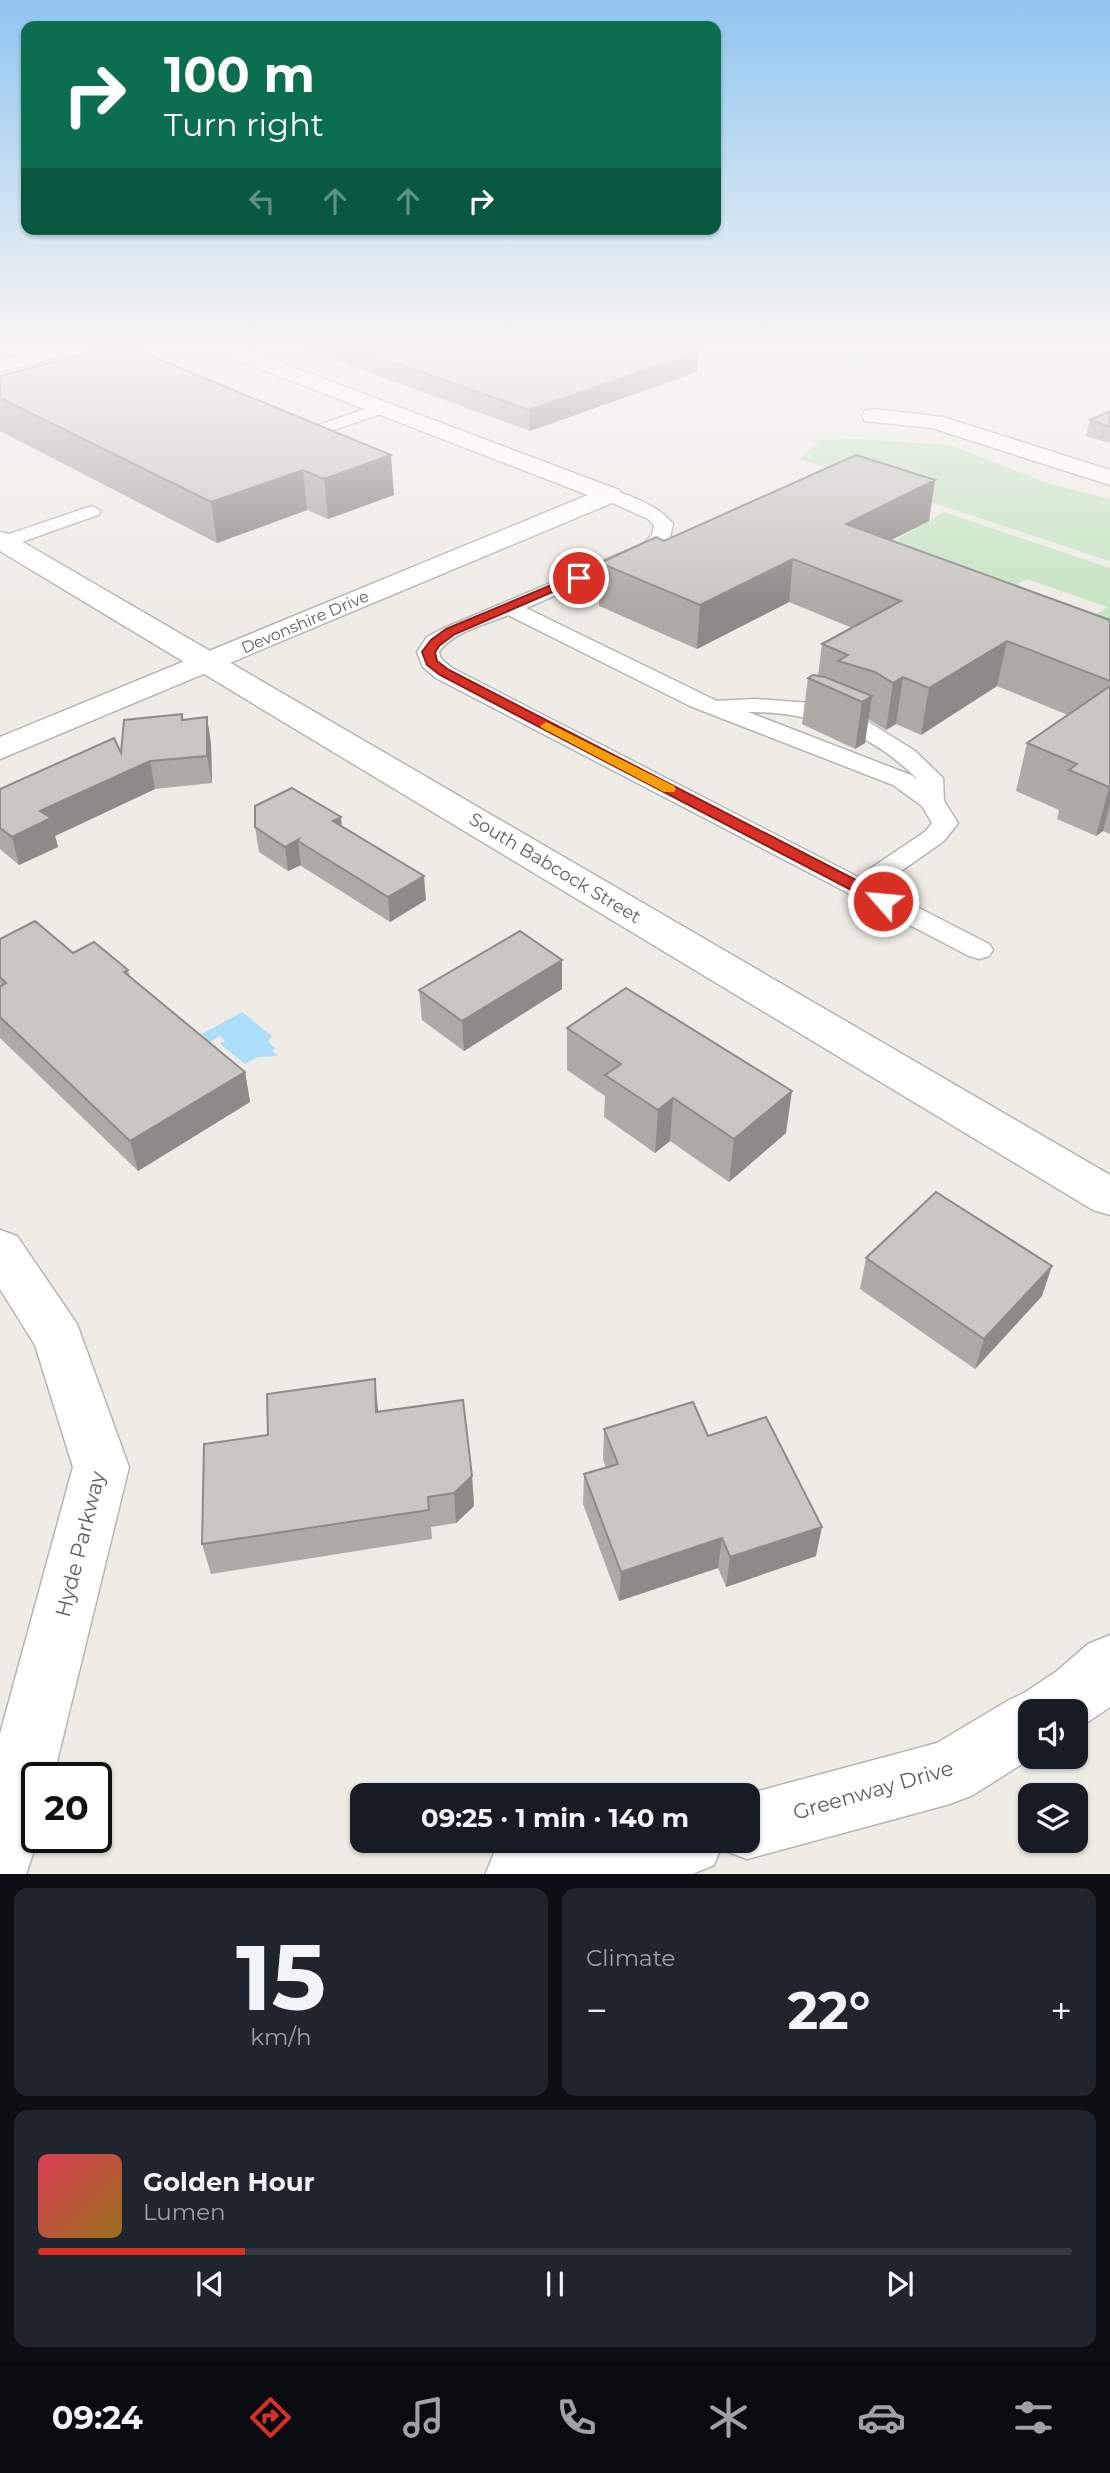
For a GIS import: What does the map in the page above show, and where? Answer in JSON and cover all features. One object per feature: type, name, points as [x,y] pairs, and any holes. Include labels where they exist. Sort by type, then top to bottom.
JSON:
[{"type":"street","points":[[442,430],[610,495]]},
{"type":"street","points":[[961,430],[1110,478]]},
{"type":"street","name":"Devonshire Drive","points":[[0,749],[610,495]]},
{"type":"street","name":"South Babcock Street","points":[[2,541],[1110,1197]]},
{"type":"street","name":"Hyde Parkway","points":[[0,1249],[59,1339],[101,1467],[0,1857]]},
{"type":"street","points":[[1069,1699],[1110,1666]]},
{"type":"street","name":"Greenway Drive","points":[[760,1823],[950,1772],[1018,1730]]},
{"type":"street","points":[[519,1874],[597,1866],[645,1853]]},
{"type":"lane","points":[[313,432],[318,430]]},
{"type":"lane","points":[[610,495],[654,515],[664,524],[661,537],[650,548],[451,632],[435,642],[428,652],[431,662],[444,673],[979,950]]},
{"type":"lane","points":[[2,541],[92,511]]},
{"type":"lane","points":[[508,607],[710,706],[902,780],[932,801],[945,823],[935,836],[859,888]]},
{"type":"lane","points":[[710,706],[770,705],[806,708],[835,715],[865,728],[907,755],[931,778],[932,801]]},
{"type":"green space","points":[[858,439],[950,445],[1050,484],[1110,499],[1110,561],[800,459],[820,440]]},
{"type":"green space","points":[[944,512],[1110,568],[1110,664],[1052,641],[1108,607],[1027,579],[969,610],[853,565]]},
{"type":"water","points":[[242,1012],[272,1036],[268,1042],[275,1048],[272,1051],[278,1056],[258,1057],[245,1064],[220,1044],[225,1041],[220,1036],[210,1042],[202,1034]]},
{"type":"building","points":[[66,430],[332,430],[391,455],[324,479],[303,470],[211,502]]},
{"type":"building","points":[[856,455],[935,480],[846,524],[1110,620],[1110,681],[1007,641],[929,688],[903,677],[893,683],[875,672],[838,661],[848,655],[822,644],[901,601],[793,559],[700,605],[600,563],[656,537],[664,541]]},
{"type":"building","points":[[813,675],[825,677],[872,696],[862,702],[808,678]]},
{"type":"building","points":[[1110,686],[1109,787],[1069,770],[1077,764],[1027,743]]},
{"type":"building","points":[[182,714],[182,720],[207,717],[207,756],[150,761],[40,811],[51,818],[12,837],[0,828],[0,789],[114,738],[121,753],[124,720]]},
{"type":"building","points":[[292,788],[341,817],[333,821],[424,876],[388,897],[298,841],[299,839],[285,847],[255,827],[255,806]]},
{"type":"building","points":[[35,921],[73,953],[94,942],[128,970],[124,972],[245,1072],[130,1141],[0,1017],[0,987],[6,983],[0,977],[0,939]]},
{"type":"building","points":[[520,931],[562,960],[462,1021],[419,990]]},
{"type":"building","points":[[626,988],[792,1091],[734,1139],[673,1098],[658,1110],[605,1075],[621,1064],[567,1028]]},
{"type":"building","points":[[936,1192],[1052,1266],[984,1339],[866,1258]]},
{"type":"building","points":[[375,1379],[376,1412],[463,1400],[472,1476],[454,1493],[428,1497],[429,1510],[202,1544],[204,1444],[268,1435],[267,1394]]},
{"type":"building","points":[[693,1402],[708,1436],[766,1417],[822,1527],[730,1557],[722,1538],[621,1572],[584,1474],[618,1464],[604,1429]]},
{"type":"slow traffic","points":[[546,726],[669,789]]},
{"type":"route","points":[[579,578],[451,632],[435,642],[428,652],[431,662],[444,673],[883,901]]}]
